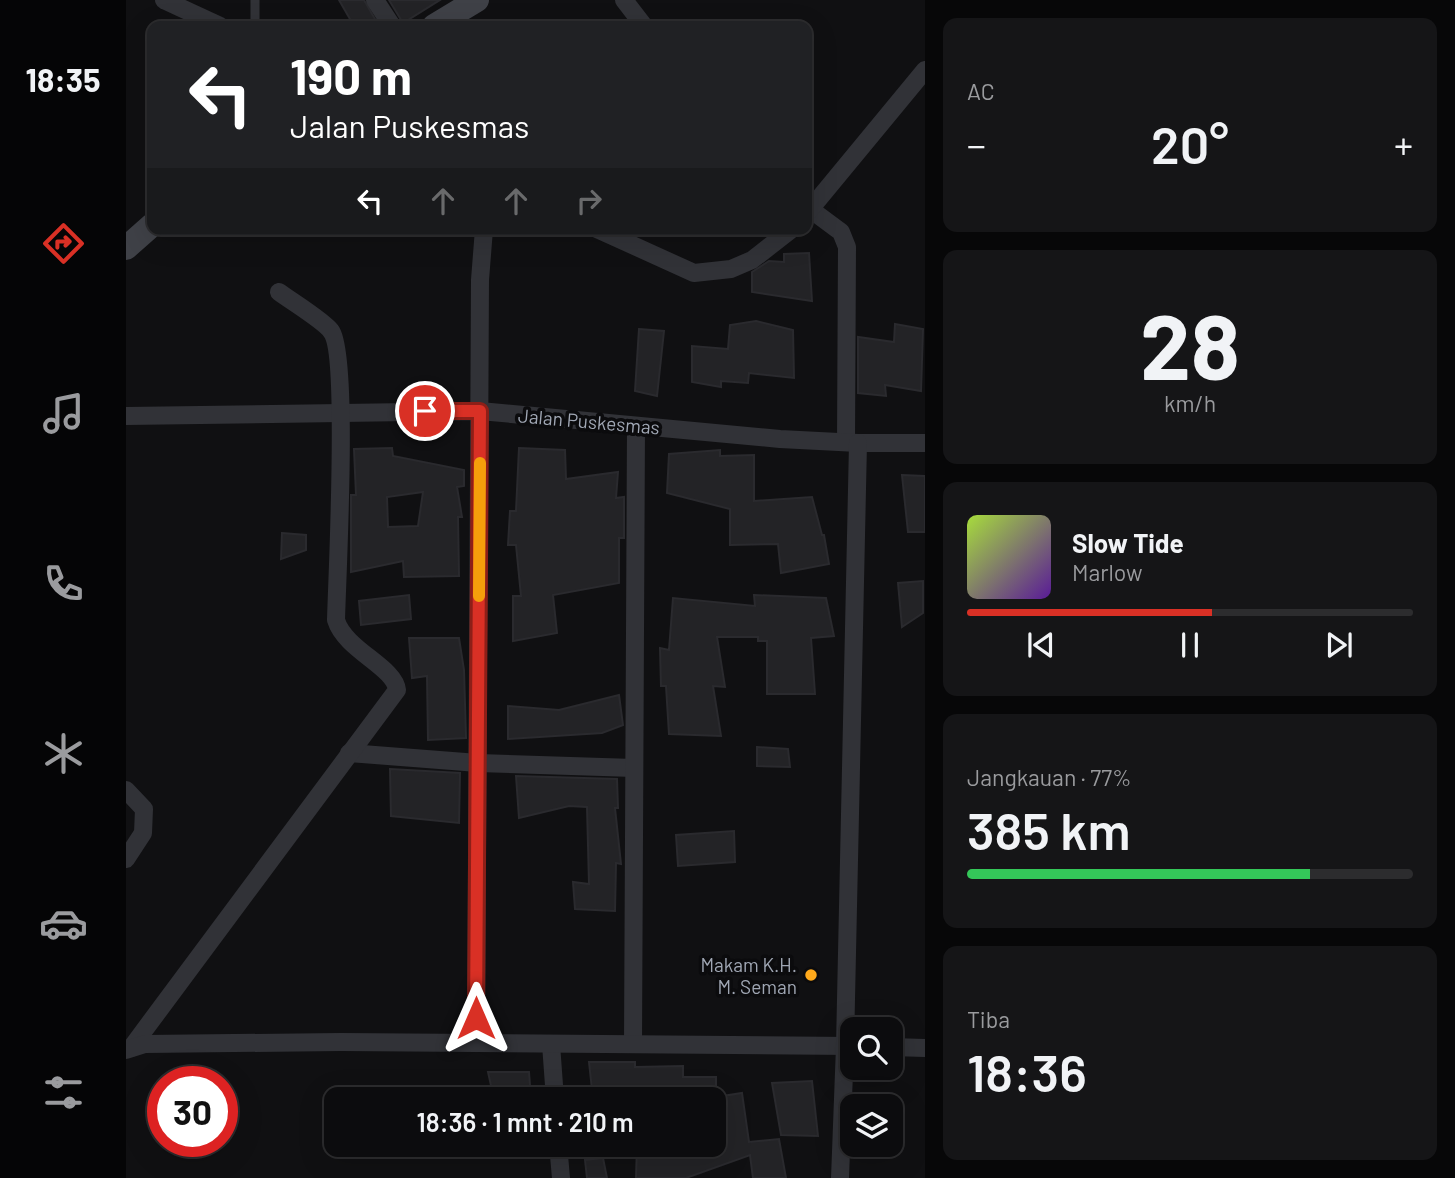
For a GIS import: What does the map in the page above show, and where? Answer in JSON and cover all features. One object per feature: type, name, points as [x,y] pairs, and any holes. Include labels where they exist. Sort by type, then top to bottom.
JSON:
[{"type":"street","points":[[164,0],[209,21]]},
{"type":"street","points":[[375,0],[389,21]]},
{"type":"street","points":[[442,21],[477,0]]},
{"type":"street","points":[[624,0],[640,21]]},
{"type":"street","points":[[812,206],[925,70]]},
{"type":"street","points":[[812,214],[841,232],[847,247],[852,443],[849,1017]]},
{"type":"street","points":[[126,248],[147,229]]},
{"type":"street","points":[[476,1043],[480,280],[484,235]]},
{"type":"street","points":[[610,235],[694,273],[731,269],[752,260],[784,235]]},
{"type":"street","points":[[128,1049],[397,690],[394,679],[345,638],[336,620],[341,412],[336,342],[332,331],[279,292]]},
{"type":"street","name":"Jalan Puskesmas","points":[[126,416],[480,411],[780,439],[925,443]]},
{"type":"street","points":[[634,1044],[636,426]]},
{"type":"street","points":[[349,753],[478,763],[634,768]]},
{"type":"street","points":[[126,790],[144,809],[143,833],[126,859]]},
{"type":"street","points":[[128,1049],[145,1044],[840,1046]]},
{"type":"street","points":[[551,1044],[554,1087]]},
{"type":"street","points":[[903,1047],[925,1048]]},
{"type":"street","points":[[840,1178],[847,1080]]},
{"type":"street","points":[[559,1157],[561,1178]]},
{"type":"lane","points":[[255,21],[256,0]]},
{"type":"building","points":[[339,0],[364,0],[376,21],[351,21]]},
{"type":"building","points":[[389,0],[440,0],[406,21],[402,21]]},
{"type":"building","points":[[809,253],[812,301],[752,292],[752,272],[769,261],[784,262],[784,254]]},
{"type":"building","points":[[756,321],[793,330],[794,378],[749,373],[748,383],[721,381],[721,387],[692,382],[692,346],[728,349],[730,325]]},
{"type":"building","points":[[895,324],[923,329],[921,391],[885,385],[886,396],[858,393],[858,337],[894,342]]},
{"type":"building","points":[[639,329],[664,331],[657,396],[635,391]]},
{"type":"building","points":[[392,448],[393,456],[464,470],[464,486],[457,487],[462,517],[458,517],[459,576],[404,577],[403,561],[351,572],[351,495],[356,495],[354,449]],"holes":[[[423,492],[418,526],[388,527],[387,497]]]},
{"type":"building","points":[[519,448],[565,450],[566,479],[618,472],[616,498],[624,497],[624,538],[619,538],[619,583],[553,595],[557,633],[513,641],[513,596],[521,596],[516,545],[508,545],[510,511],[516,511]]},
{"type":"building","points":[[720,450],[720,456],[754,455],[754,501],[812,497],[824,535],[829,564],[781,573],[778,544],[730,545],[730,509],[667,493],[669,454]]},
{"type":"building","points":[[902,475],[925,476],[925,532],[908,532]]},
{"type":"building","points":[[282,533],[306,535],[306,550],[281,559]]},
{"type":"building","points":[[923,581],[923,613],[902,627],[898,583]]},
{"type":"building","points":[[409,595],[411,619],[361,625],[359,601]]},
{"type":"building","points":[[754,595],[826,598],[834,636],[811,638],[815,694],[767,694],[767,641],[758,641],[758,637],[717,637],[725,687],[713,686],[721,736],[669,734],[666,686],[661,686],[660,648],[669,650],[673,598],[755,606]]},
{"type":"building","points":[[409,638],[459,638],[464,670],[466,738],[428,740],[427,676],[412,678]]},
{"type":"building","points":[[619,695],[623,725],[602,733],[508,739],[508,706],[559,710]]},
{"type":"building","points":[[757,747],[788,749],[790,767],[757,766]]},
{"type":"building","points":[[390,769],[460,773],[459,823],[391,816]]},
{"type":"building","points":[[516,776],[617,779],[618,808],[615,808],[621,864],[616,863],[615,911],[575,909],[573,882],[589,884],[587,807],[569,806],[519,818]]},
{"type":"building","points":[[734,831],[735,862],[678,866],[676,835]]},
{"type":"building","points":[[589,1062],[635,1062],[635,1067],[683,1066],[683,1077],[716,1077],[716,1087],[592,1087]]},
{"type":"building","points":[[488,1072],[529,1072],[530,1087],[491,1087]]},
{"type":"building","points":[[812,1081],[818,1136],[781,1135],[772,1083]]},
{"type":"building","points":[[742,1093],[749,1142],[779,1139],[786,1178],[753,1178],[750,1155],[686,1178],[636,1178],[637,1157],[726,1157],[726,1095]]},
{"type":"building","points":[[603,1158],[607,1178],[587,1178],[585,1160]]},
{"type":"slow traffic","points":[[479,596],[480,463]]},
{"type":"place","name":"Makam K.H. M. Seman","points":[[811,975]]},
{"type":"route","points":[[425,411],[480,411],[476,1018]]}]
